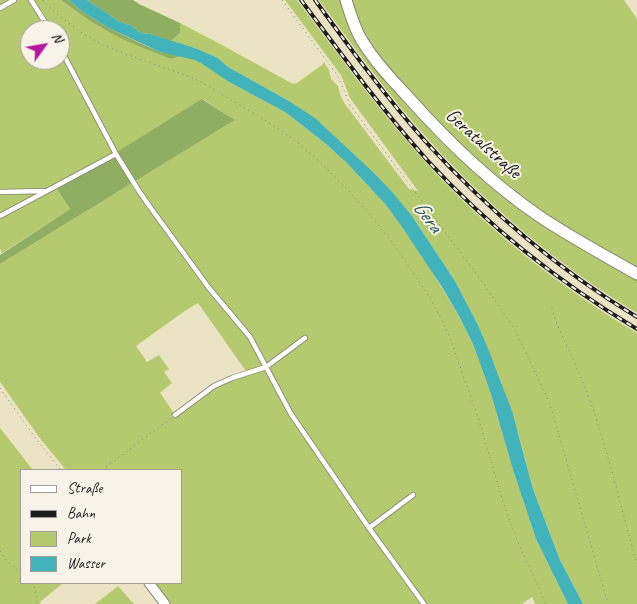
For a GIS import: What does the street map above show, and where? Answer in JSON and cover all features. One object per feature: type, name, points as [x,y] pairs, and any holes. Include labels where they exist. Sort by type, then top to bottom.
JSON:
[{"type":"street","name":"Geratalstraße","points":[[346,0],[361,38],[375,58],[429,121],[462,153],[493,181],[538,215],[577,240],[637,274]]},
{"type":"street","points":[[150,584],[165,604]]},
{"type":"lane","points":[[0,8],[14,0]]},
{"type":"lane","points":[[31,0],[44,20]]},
{"type":"lane","points":[[70,67],[116,154],[150,208],[209,288],[250,337],[291,414],[424,604]]},
{"type":"lane","points":[[0,216],[116,154]]},
{"type":"lane","points":[[0,192],[46,191]]},
{"type":"lane","points":[[175,415],[214,386],[266,367],[305,338]]},
{"type":"lane","points":[[369,528],[413,495]]},
{"type":"path","points":[[43,0],[53,11],[79,31],[102,44],[203,83],[273,126],[298,143],[322,164],[364,208],[393,243],[439,314],[450,338],[478,417],[516,540],[546,604]]},
{"type":"path","points":[[282,0],[338,76],[350,105],[468,262],[514,328],[550,404],[608,604]]},
{"type":"path","points":[[552,308],[592,407],[637,564]]},
{"type":"path","points":[[0,388],[36,439],[60,469]]},
{"type":"path","points":[[103,469],[175,415]]},
{"type":"path","points":[[0,552],[20,573]]},
{"type":"path","points":[[32,584],[37,604]]},
{"type":"green space","points":[[0,0],[61,0],[101,28],[145,48],[171,59],[181,56],[196,60],[229,82],[285,112],[347,163],[386,205],[423,257],[459,316],[473,344],[491,394],[513,470],[536,539],[568,604],[535,604],[532,597],[522,604],[169,604],[154,584],[182,584],[182,469],[65,469],[39,437],[0,382],[0,264],[235,120],[203,99],[57,189],[70,209],[2,253],[0,249]],"holes":[[[198,303],[248,374],[232,379],[215,388],[176,416],[160,393],[172,383],[164,372],[169,369],[159,355],[147,362],[136,346]]]},
{"type":"green space","points":[[61,0],[69,0],[83,12],[109,28],[142,44],[160,52],[181,56],[171,59],[108,32]]},
{"type":"green space","points":[[87,0],[133,0],[180,23],[180,33],[171,41],[141,33],[130,25],[120,22]]},
{"type":"green space","points":[[285,0],[297,0],[353,75],[397,129],[462,200],[546,272],[637,333],[637,604],[583,604],[560,560],[533,489],[519,436],[501,382],[478,325],[455,281],[412,216],[374,173],[314,118],[289,101],[228,67],[218,58],[195,48],[171,41],[180,33],[180,23],[293,84],[324,62],[329,70],[331,79],[338,86],[345,104],[409,189],[418,191],[350,98],[341,75]]},
{"type":"green space","points":[[319,0],[342,0],[347,19],[444,143],[464,163],[489,184],[637,279],[637,313],[552,255],[500,211],[450,163],[399,105]]},
{"type":"green space","points":[[350,0],[624,0],[637,19],[637,269],[540,212],[471,157],[401,85],[364,36]]},
{"type":"green space","points":[[202,99],[235,120],[0,264],[0,255],[70,209],[57,189]]},
{"type":"green space","points":[[0,428],[32,469],[20,469],[20,584],[62,584],[40,602],[41,604],[0,604]]},
{"type":"green space","points":[[118,586],[134,604],[95,604]]},
{"type":"water","points":[[69,0],[87,0],[120,22],[130,25],[141,33],[195,48],[218,58],[228,67],[289,101],[315,118],[393,193],[412,216],[455,281],[478,325],[512,411],[533,489],[560,560],[583,604],[568,604],[536,539],[513,470],[491,394],[473,344],[442,287],[386,205],[347,163],[285,112],[229,82],[195,60],[160,52],[109,28],[83,12]]},
{"type":"railway","points":[[301,0],[395,122],[451,185],[501,231],[553,273],[580,293],[637,329]]},
{"type":"railway","points":[[315,0],[396,107],[425,141],[473,190],[498,214],[551,258],[637,317]]},
{"type":"water label","name":"Gera","points":[[427,217]]}]
